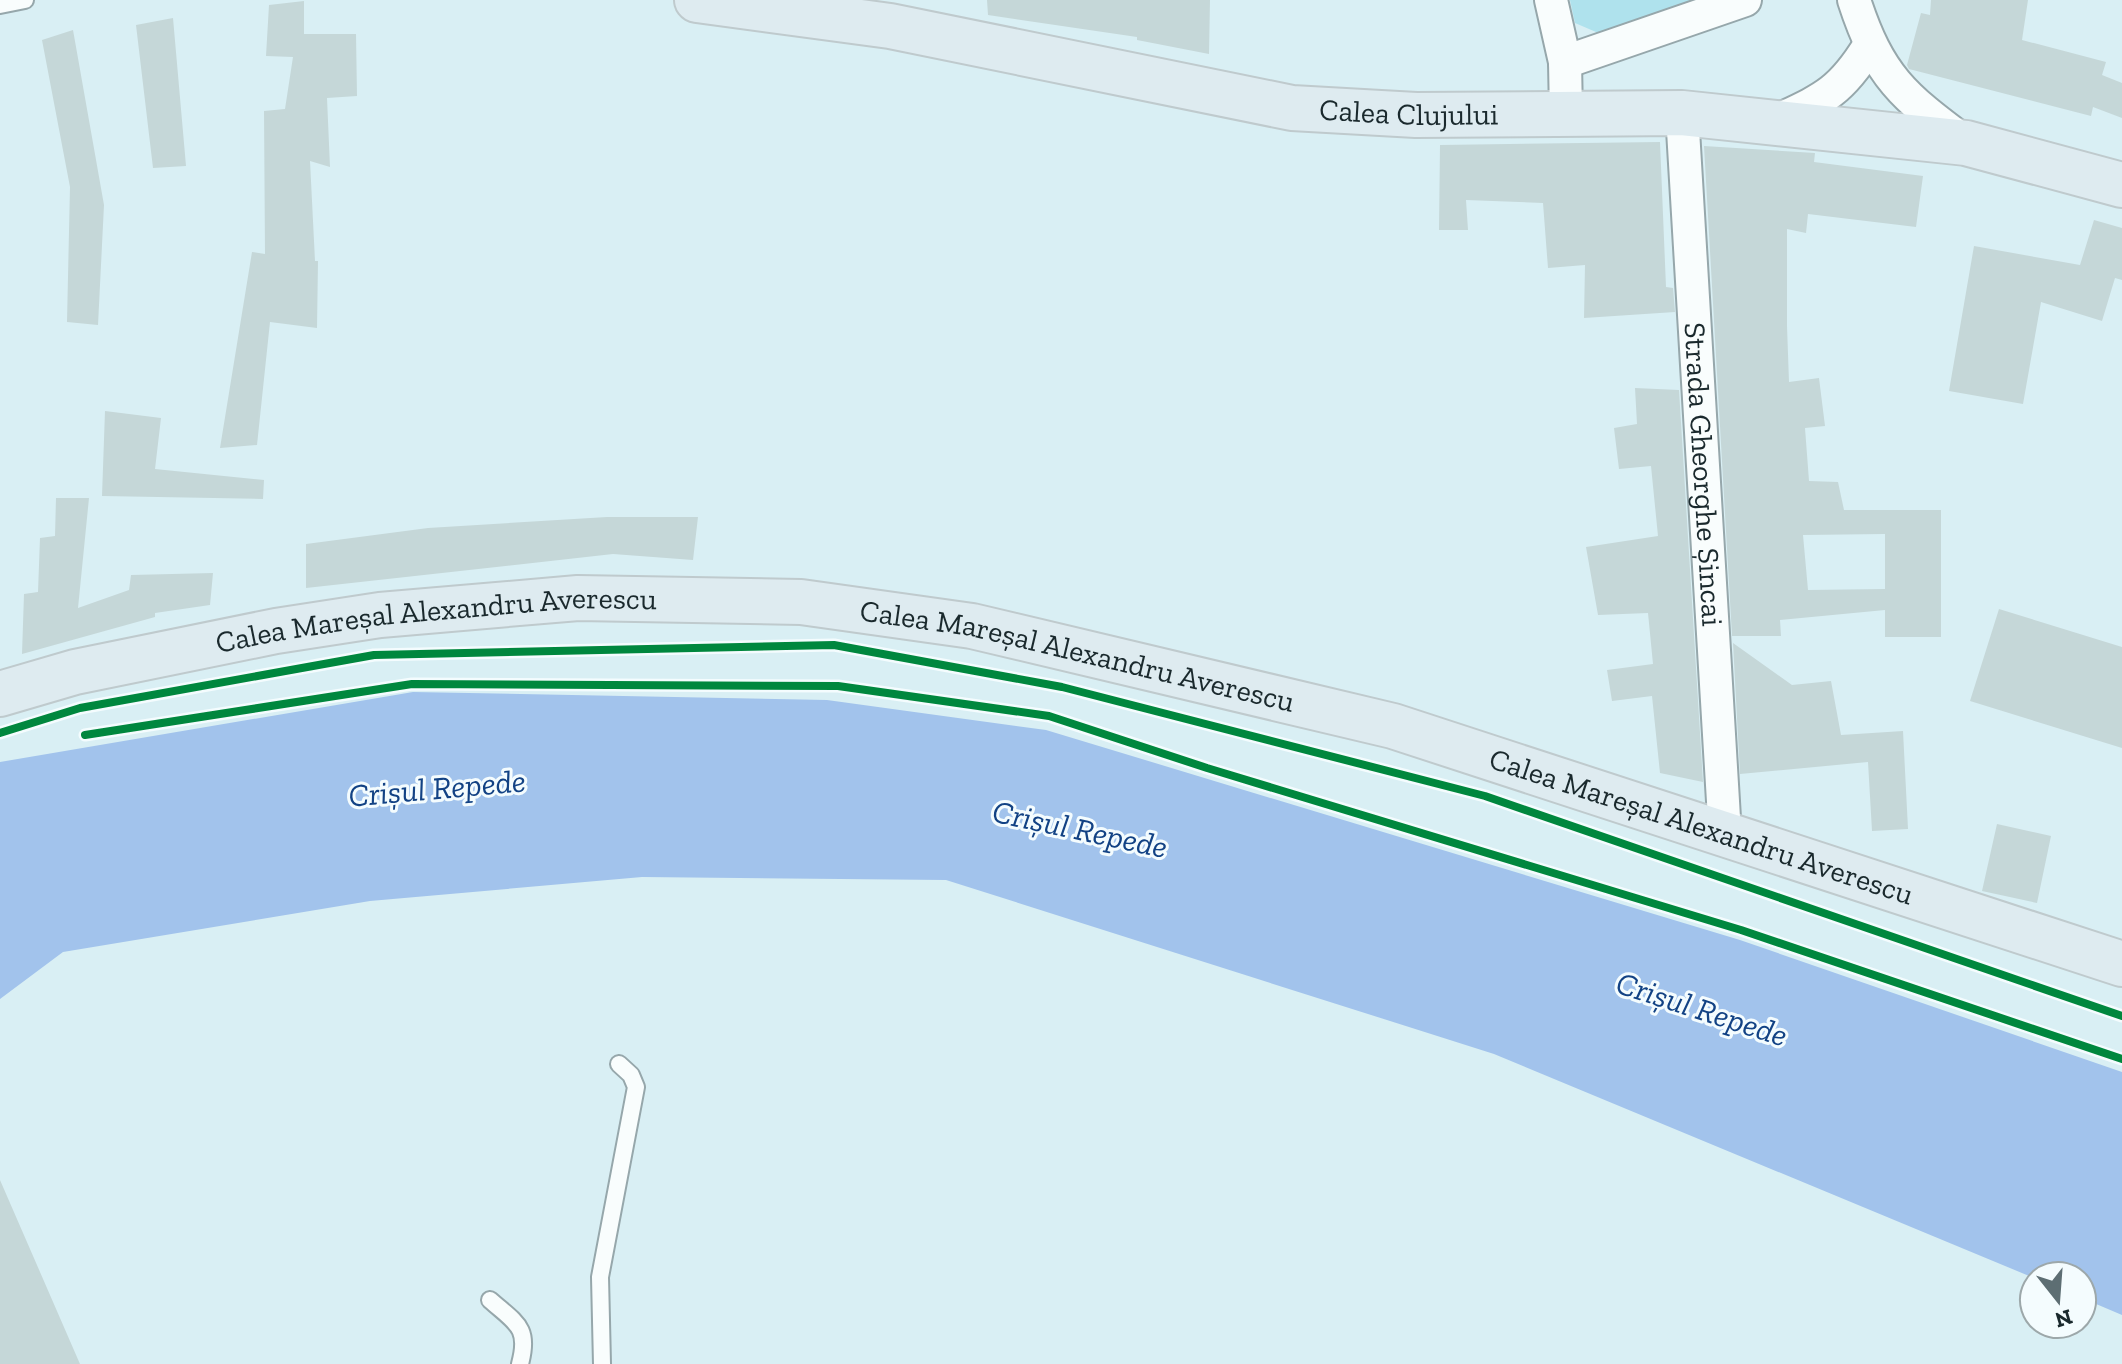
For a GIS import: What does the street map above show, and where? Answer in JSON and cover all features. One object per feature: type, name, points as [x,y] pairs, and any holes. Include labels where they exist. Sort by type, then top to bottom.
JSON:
[{"type":"main road","name":"Calea Clujului","points":[[697,0],[889,13],[1292,108],[1416,115],[1682,113],[1966,143],[2122,185]]},
{"type":"main road","name":"Calea Mareșal Alexandru Averescu","points":[[0,694],[75,672],[276,631],[380,615],[578,598],[801,602],[972,626],[1393,726],[2122,964]]},
{"type":"street","points":[[1551,0],[1565,62],[1566,114]]},
{"type":"street","points":[[1565,62],[1745,0]]},
{"type":"street","points":[[1854,0],[1869,46],[1894,82],[1966,143]]},
{"type":"street","points":[[1774,122],[1828,97],[1851,75],[1869,46]]},
{"type":"street","name":"Strada Gheorghe Șincai","points":[[1682,113],[1725,835]]},
{"type":"lane","points":[[0,5],[25,0]]},
{"type":"lane","points":[[602,1364],[600,1277],[636,1087],[631,1075],[619,1064]]},
{"type":"lane","points":[[490,1300],[521,1327],[526,1343],[520,1364]]},
{"type":"shaded area","points":[[1570,0],[1691,0],[1610,38],[1575,23]]},
{"type":"water","name":"Crișul Repede","points":[[413,692],[827,700],[1046,730],[1740,940],[2122,1072],[2122,1315],[2098,1305],[2098,1260],[2018,1260],[2018,1271],[1494,1054],[946,880],[642,877],[370,901],[63,952],[0,999],[0,762]]},
{"type":"building","points":[[987,0],[1210,0],[1209,54],[1137,40],[1137,37],[988,15]]},
{"type":"building","points":[[1931,0],[2028,0],[2022,40],[2106,62],[2102,75],[2122,83],[2122,118],[2093,107],[2091,116],[1909,69],[1907,65],[1921,13],[1930,15]]},
{"type":"building","points":[[304,1],[304,34],[356,34],[357,96],[327,98],[330,167],[310,161],[315,261],[318,261],[317,328],[270,322],[257,445],[220,448],[252,252],[265,254],[264,111],[285,109],[293,57],[266,56],[269,5]]},
{"type":"building","points":[[173,18],[186,166],[153,168],[136,25]]},
{"type":"building","points":[[73,30],[104,205],[98,325],[67,322],[70,187],[42,40]]},
{"type":"building","points":[[1660,142],[1666,287],[1673,288],[1675,312],[1584,318],[1585,265],[1548,268],[1543,203],[1466,200],[1468,230],[1439,230],[1440,145]]},
{"type":"building","points":[[1704,146],[1815,153],[1814,162],[1923,176],[1916,227],[1808,214],[1806,233],[1787,229],[1789,382],[1819,378],[1825,426],[1805,428],[1809,481],[1838,482],[1844,510],[1941,510],[1941,637],[1885,637],[1885,610],[1780,620],[1781,636],[1732,636]],"holes":[[[1885,534],[1885,589],[1808,590],[1803,535]]]},
{"type":"building","points":[[2094,220],[2122,228],[2122,280],[2115,278],[2102,321],[2041,302],[2023,404],[1949,391],[1974,246],[2080,265]]},
{"type":"building","points":[[1635,388],[1679,390],[1703,782],[1660,773],[1652,696],[1612,701],[1607,670],[1653,664],[1648,613],[1598,615],[1586,547],[1658,536],[1651,466],[1619,469],[1614,428],[1637,424]]},
{"type":"building","points":[[105,411],[161,418],[155,469],[264,480],[263,499],[102,496]]},
{"type":"building","points":[[56,498],[89,498],[78,608],[129,590],[131,575],[213,573],[210,605],[155,613],[155,617],[22,654],[24,594],[38,592],[40,538],[55,536]]},
{"type":"building","points":[[607,517],[698,517],[693,560],[613,554],[306,588],[306,544],[428,528]]},
{"type":"building","points":[[1999,609],[2122,647],[2122,748],[1970,701]]},
{"type":"building","points":[[1733,643],[1792,685],[1831,681],[1841,735],[1903,731],[1908,829],[1872,831],[1868,762],[1740,774]]},
{"type":"building","points":[[1997,824],[2051,836],[2037,903],[1982,891]]},
{"type":"building","points":[[0,1180],[80,1364],[0,1364]]},
{"type":"cycle path","points":[[0,733],[80,708],[374,655],[834,645],[1062,687],[1485,796],[2122,1016]]},
{"type":"cycle path","points":[[85,735],[412,684],[838,686],[1049,716],[1207,768],[1741,930],[2122,1059]]}]
